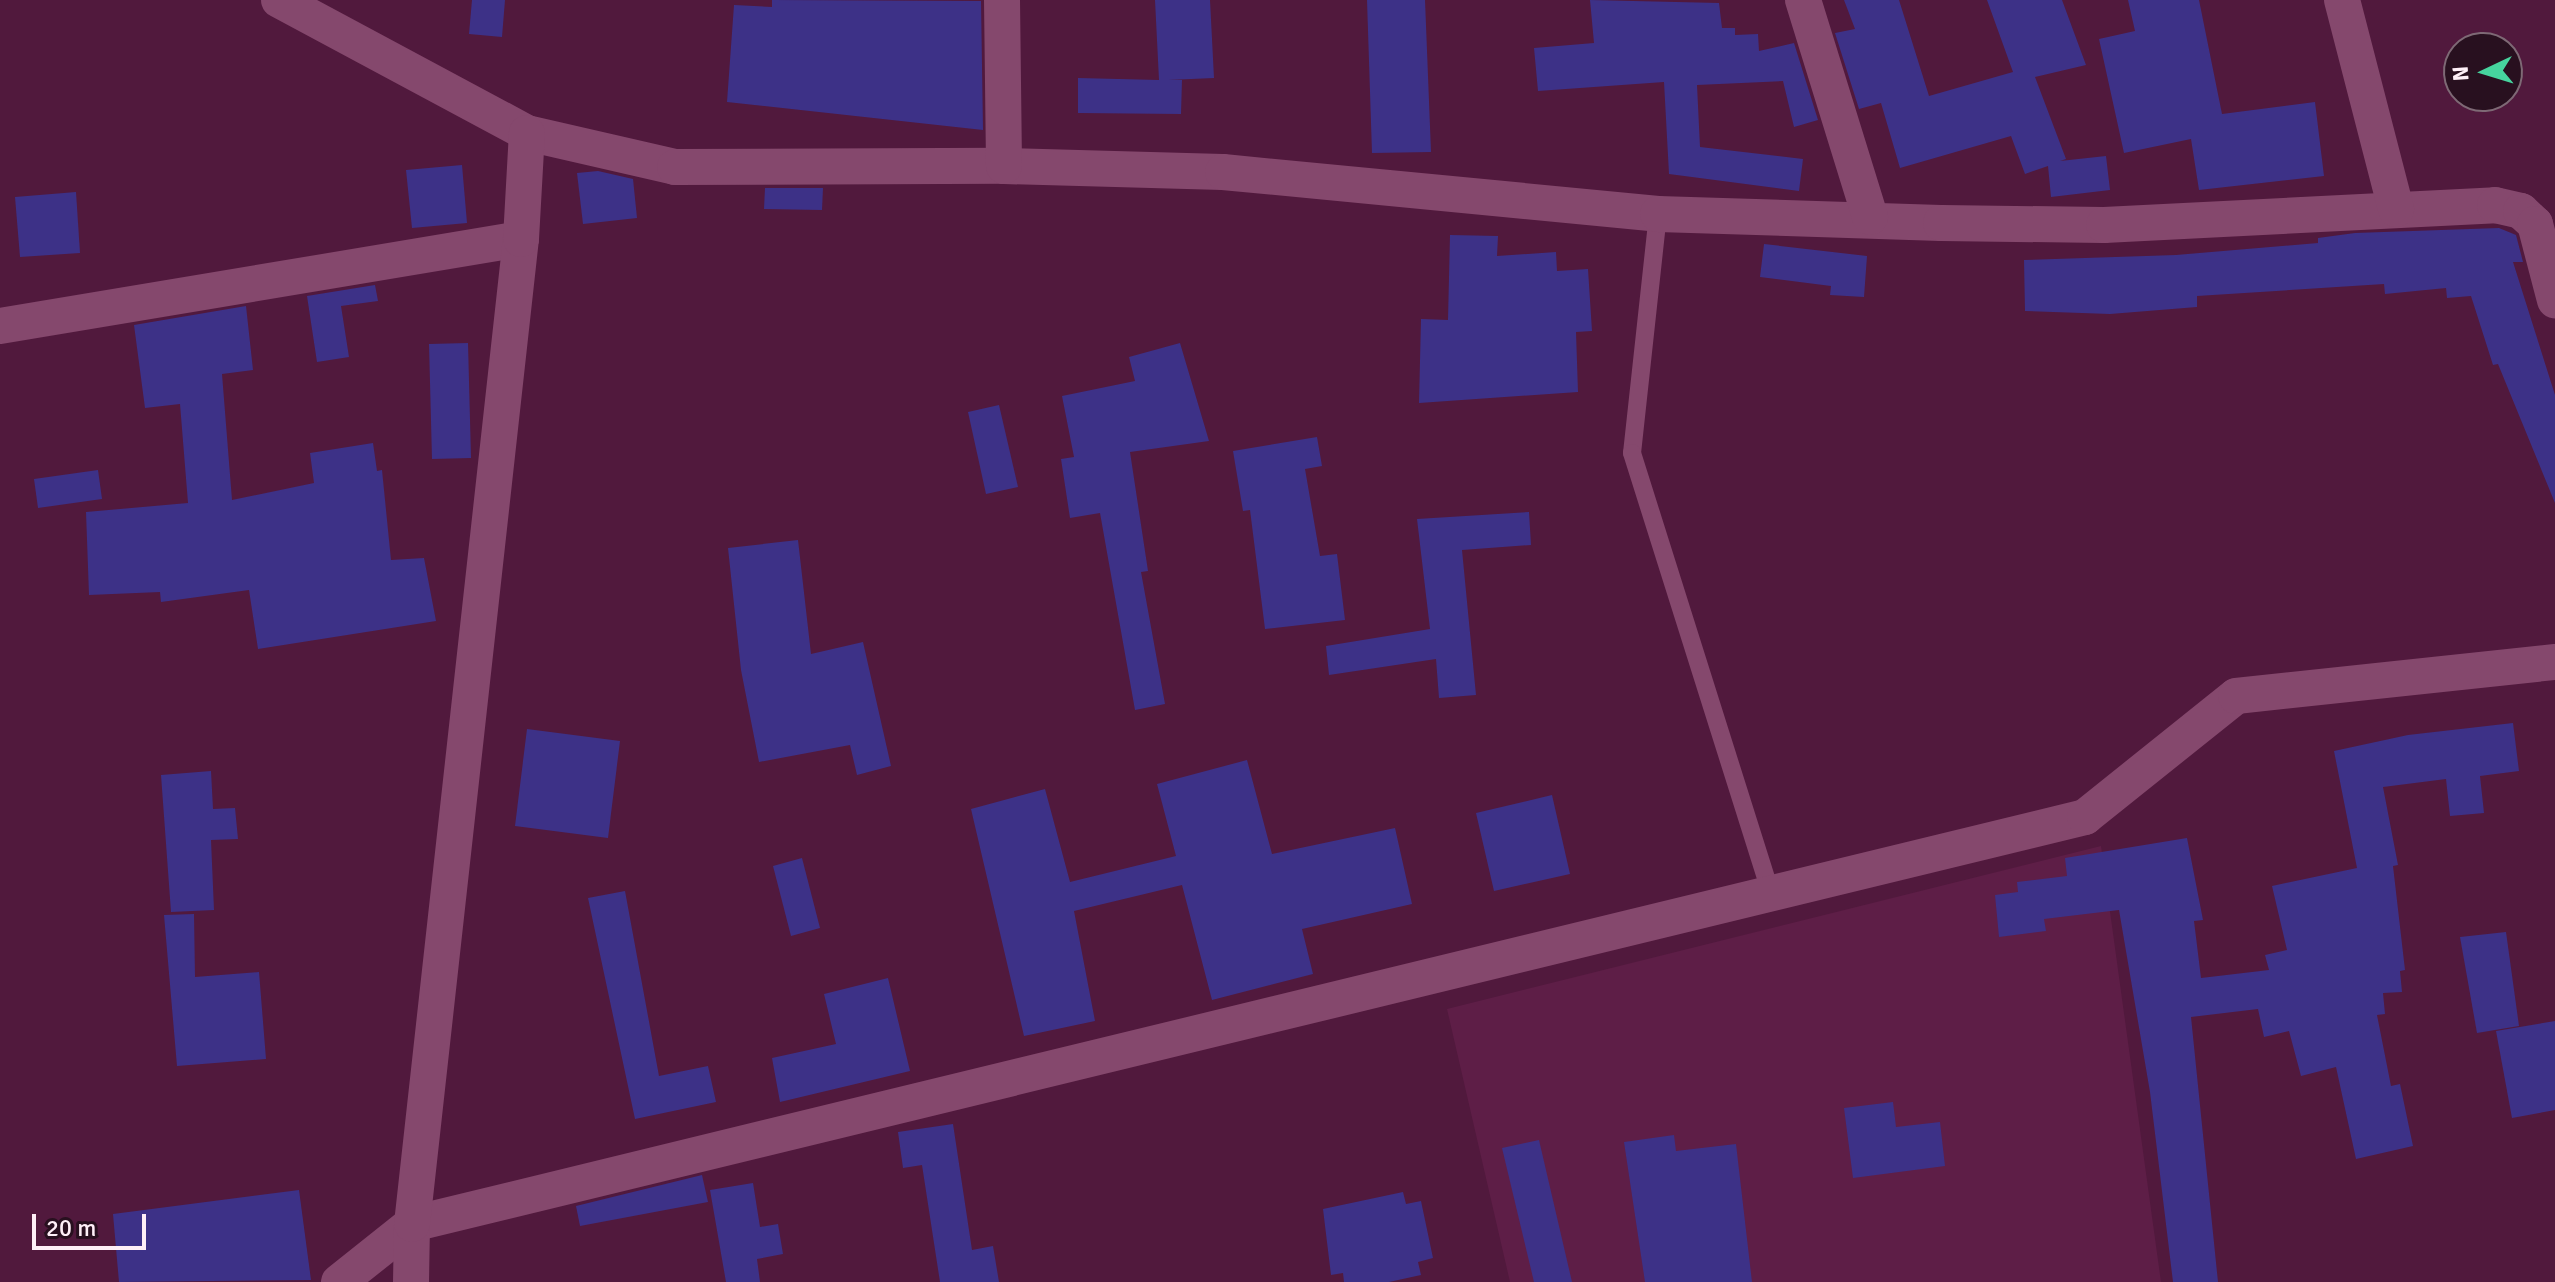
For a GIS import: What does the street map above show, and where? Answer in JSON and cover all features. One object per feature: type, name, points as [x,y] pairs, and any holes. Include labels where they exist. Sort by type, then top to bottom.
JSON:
[{"type":"street","points":[[279,0],[337,14],[527,133],[675,167],[1004,166],[1223,172],[1658,214],[2104,225],[2495,205],[2521,211],[2545,223],[2555,300]]},
{"type":"street","points":[[1002,0],[1004,166]]},
{"type":"street","points":[[1803,0],[1870,217]]},
{"type":"street","points":[[2342,0],[2396,209]]},
{"type":"street","points":[[411,1282],[412,1224],[521,239],[527,133]]},
{"type":"street","points":[[0,326],[521,239]]},
{"type":"street","points":[[339,1282],[412,1224],[1770,890],[2085,817],[2236,696],[2555,662]]},
{"type":"lane","points":[[1658,214],[1632,453],[1770,890]]},
{"type":"shaded area","points":[[2101,846],[2161,1282],[1510,1282],[1447,1009]]},
{"type":"building","points":[[472,0],[505,0],[502,37],[469,34]]},
{"type":"building","points":[[772,0],[981,1],[983,130],[727,102],[734,5],[772,7]]},
{"type":"building","points":[[1155,0],[1210,0],[1214,78],[1168,80],[1182,80],[1181,114],[1078,113],[1078,78],[1159,80]]},
{"type":"building","points":[[1367,0],[1425,0],[1431,152],[1372,153]]},
{"type":"building","points":[[1590,0],[1719,3],[1722,28],[1735,28],[1735,35],[1758,34],[1759,51],[1794,43],[1818,120],[1794,127],[1783,81],[1697,85],[1700,147],[1803,159],[1799,191],[1669,174],[1664,82],[1538,91],[1534,48],[1594,43]]},
{"type":"building","points":[[1844,0],[1899,0],[1929,96],[2013,72],[1987,0],[2062,0],[2086,65],[2035,77],[2066,159],[2060,161],[2106,156],[2110,190],[2051,197],[2048,166],[2025,174],[2011,136],[1900,168],[1881,103],[1859,109],[1835,33],[1855,29]]},
{"type":"building","points":[[2128,0],[2199,0],[2222,114],[2315,102],[2324,176],[2199,190],[2191,139],[2124,153],[2099,39],[2135,31]]},
{"type":"building","points":[[462,165],[467,223],[412,228],[406,170]]},
{"type":"building","points":[[598,171],[633,179],[637,218],[583,224],[577,173]]},
{"type":"building","points":[[765,188],[823,188],[822,210],[764,209]]},
{"type":"building","points":[[76,192],[80,253],[20,257],[15,197]]},
{"type":"building","points":[[2499,228],[2516,235],[2523,262],[2513,262],[2555,395],[2555,503],[2498,364],[2493,365],[2471,296],[2447,298],[2446,288],[2385,294],[2384,284],[2197,296],[2197,307],[2110,314],[2025,311],[2024,260],[2176,255],[2318,243],[2318,238],[2355,233]]},
{"type":"building","points":[[1450,235],[1498,236],[1497,256],[1556,252],[1557,271],[1588,269],[1592,331],[1576,332],[1578,392],[1419,403],[1421,319],[1448,320]]},
{"type":"building","points":[[1764,244],[1867,256],[1864,297],[1830,295],[1831,286],[1760,277]]},
{"type":"building","points":[[375,285],[378,301],[341,306],[349,357],[317,362],[307,296]]},
{"type":"building","points":[[246,306],[253,370],[222,374],[232,500],[314,483],[310,453],[373,443],[377,471],[382,470],[391,560],[424,558],[436,621],[258,649],[249,590],[161,602],[160,592],[89,595],[86,512],[188,503],[180,404],[145,408],[134,325]]},
{"type":"building","points":[[468,343],[471,458],[432,459],[429,344]]},
{"type":"building","points":[[1180,343],[1209,441],[1130,452],[1148,571],[1141,572],[1165,704],[1135,710],[1100,513],[1070,518],[1061,459],[1074,457],[1062,396],[1135,381],[1129,357]]},
{"type":"building","points":[[999,405],[1018,487],[986,494],[968,412]]},
{"type":"building","points":[[1317,437],[1322,466],[1305,469],[1320,556],[1337,554],[1345,620],[1265,629],[1250,510],[1243,511],[1233,451]]},
{"type":"building","points":[[98,470],[102,499],[38,508],[34,479]]},
{"type":"building","points":[[1529,512],[1531,545],[1462,550],[1476,695],[1439,698],[1436,659],[1329,675],[1326,646],[1430,629],[1417,519]]},
{"type":"building","points":[[798,540],[811,654],[863,642],[891,766],[857,775],[850,745],[759,762],[741,670],[728,548]]},
{"type":"building","points":[[2513,723],[2519,771],[2480,776],[2484,813],[2450,816],[2446,779],[2383,787],[2398,865],[2393,866],[2405,970],[2400,971],[2402,992],[2383,993],[2385,1014],[2377,1015],[2391,1086],[2400,1084],[2413,1146],[2356,1159],[2336,1067],[2301,1076],[2289,1031],[2264,1037],[2258,1009],[2191,1017],[2218,1282],[2173,1282],[2150,1092],[2119,910],[2044,919],[2046,931],[1999,937],[1995,895],[2018,892],[2017,882],[2067,876],[2065,858],[2187,838],[2203,920],[2194,921],[2201,978],[2269,970],[2265,955],[2287,950],[2272,886],[2357,868],[2334,751],[2408,735]]},
{"type":"building","points":[[527,729],[620,741],[608,838],[515,826]]},
{"type":"building","points":[[1247,760],[1272,854],[1395,828],[1412,904],[1302,929],[1313,974],[1212,1000],[1182,885],[1074,911],[1095,1021],[1024,1036],[971,809],[1045,789],[1070,882],[1176,856],[1157,784]]},
{"type":"building","points":[[211,771],[213,809],[235,808],[238,839],[211,840],[214,910],[171,912],[161,775]]},
{"type":"building","points":[[1552,795],[1570,874],[1494,891],[1476,813]]},
{"type":"building","points":[[802,858],[820,928],[791,936],[773,866]]},
{"type":"building","points":[[625,891],[659,1076],[708,1066],[716,1102],[635,1119],[588,898]]},
{"type":"building","points":[[194,914],[195,977],[259,972],[266,1059],[177,1066],[164,915]]},
{"type":"building","points":[[2506,932],[2519,1026],[2477,1033],[2460,937]]},
{"type":"building","points":[[888,978],[910,1071],[780,1102],[772,1058],[836,1044],[824,994]]},
{"type":"building","points":[[2555,1021],[2555,1110],[2512,1118],[2496,1031]]},
{"type":"building","points":[[1893,1102],[1896,1127],[1940,1122],[1945,1166],[1853,1178],[1844,1108]]},
{"type":"building","points":[[953,1124],[972,1250],[993,1246],[999,1282],[940,1282],[922,1165],[903,1168],[898,1132]]},
{"type":"building","points":[[1674,1135],[1676,1151],[1736,1144],[1752,1282],[1645,1282],[1624,1142]]},
{"type":"building","points":[[1539,1140],[1572,1282],[1534,1282],[1502,1148]]},
{"type":"building","points":[[702,1175],[708,1202],[580,1226],[576,1206]]},
{"type":"building","points":[[753,1183],[760,1227],[778,1224],[783,1254],[757,1259],[760,1282],[726,1282],[710,1190]]},
{"type":"building","points":[[299,1190],[311,1280],[119,1282],[113,1214]]},
{"type":"building","points":[[1403,1192],[1406,1204],[1421,1201],[1433,1258],[1418,1262],[1421,1275],[1389,1282],[1344,1282],[1343,1273],[1331,1275],[1323,1209]]}]
